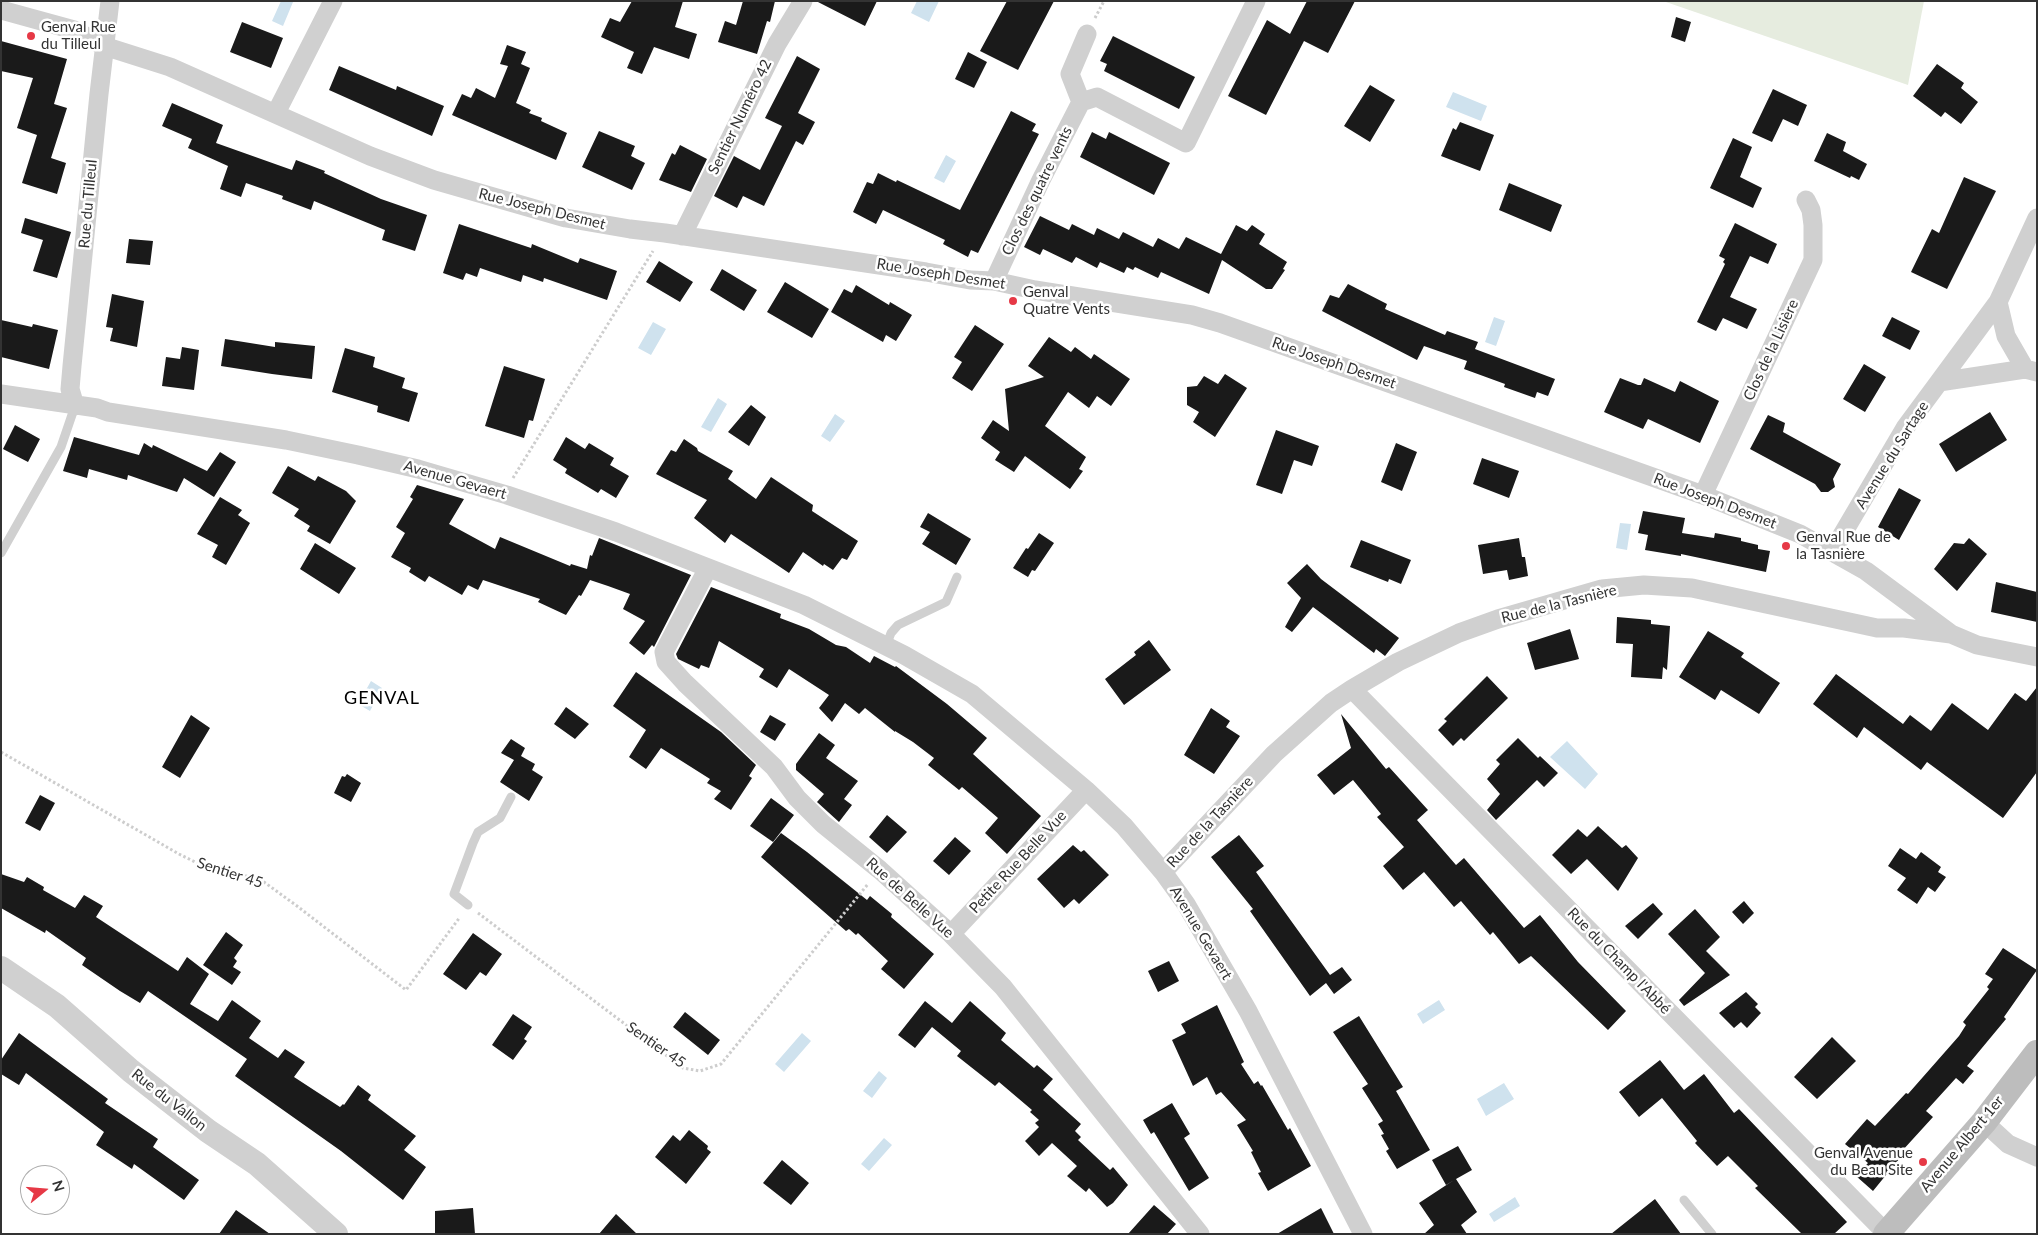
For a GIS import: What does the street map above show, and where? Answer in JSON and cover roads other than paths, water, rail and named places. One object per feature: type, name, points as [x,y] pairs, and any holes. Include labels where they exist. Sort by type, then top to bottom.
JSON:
[{"type":"main road","name":"Avenue Albert 1er","points":[[1886,1233],[1984,1122],[2037,1053]]},
{"type":"street","name":"Rue du Tilleul","points":[[76,406],[70,389],[110,1]]},
{"type":"street","points":[[276,114],[333,1]]},
{"type":"street","name":"Sentier Numéro 42","points":[[673,234],[777,44],[803,1]]},
{"type":"street","points":[[1087,34],[1070,74],[1081,102],[1097,97],[1186,143],[1256,1]]},
{"type":"street","name":"Rue Joseph Desmet","points":[[1,10],[74,30],[104,46],[170,67],[370,156],[434,180],[566,218],[970,280],[994,281],[1035,290],[1192,315],[1220,323],[1703,495],[1800,534],[1866,571],[1951,634]]},
{"type":"street","name":"Clos des quatre vents","points":[[994,281],[1041,180],[1081,102]]},
{"type":"street","name":"Clos de la Lisière","points":[[1703,495],[1813,260],[1813,225],[1811,210],[1806,200]]},
{"type":"street","name":"Avenue du Sartage","points":[[1832,552],[1904,428],[1998,302],[2037,218]]},
{"type":"street","points":[[1939,382],[2031,370],[2006,336],[1998,302]]},
{"type":"street","name":"Avenue Gevaert","points":[[1,394],[98,408],[108,412],[286,440],[418,469],[507,495],[616,532],[804,605],[886,646],[972,694],[1086,790],[1124,826],[1164,872],[1186,904],[1248,1011],[1363,1234]]},
{"type":"street","name":"Rue de Belle Vue","points":[[708,568],[664,652],[666,662],[680,678],[774,767],[797,798],[823,824],[880,870],[951,934],[1003,987],[1200,1234]]},
{"type":"street","name":"Rue de la Tasnière","points":[[1164,872],[1274,754],[1331,703],[1352,689],[1422,650],[1498,619],[1602,589],[1644,585],[1692,588],[1877,628],[1904,628],[1951,634],[1977,645],[2037,657]]},
{"type":"street","name":"Rue du Champ l'Abbé","points":[[1352,689],[1886,1233]]},
{"type":"street","name":"Petite Rue Belle Vue","points":[[951,934],[1086,790]]},
{"type":"street","name":"Rue du Vallon","points":[[1,968],[57,1006],[131,1071],[208,1131],[257,1164],[336,1234]]},
{"type":"street","points":[[1984,1122],[2008,1144],[2037,1157]]},
{"type":"lane","points":[[1,553],[61,447],[76,406]]},
{"type":"lane","points":[[886,646],[891,633],[898,625],[946,602],[957,577]]},
{"type":"lane","points":[[468,905],[454,894],[473,843],[478,832],[500,818],[511,796]]},
{"type":"lane","points":[[1684,1200],[1712,1234]]},
{"type":"water","points":[[281,1],[293,2],[283,26],[272,21]]},
{"type":"water","points":[[917,1],[939,1],[929,22],[911,13]]},
{"type":"water","points":[[1453,92],[1487,106],[1481,121],[1446,107]]},
{"type":"water","points":[[946,155],[956,161],[944,183],[934,178]]},
{"type":"water","points":[[1494,317],[1505,321],[1496,346],[1485,342]]},
{"type":"water","points":[[653,322],[666,329],[651,355],[638,348]]},
{"type":"water","points":[[718,398],[727,404],[711,432],[701,427]]},
{"type":"water","points":[[835,414],[845,421],[830,442],[821,436]]},
{"type":"water","points":[[1620,523],[1631,524],[1627,550],[1616,548]]},
{"type":"water","points":[[371,681],[382,688],[370,711],[358,704]]},
{"type":"water","points":[[1567,741],[1598,774],[1585,789],[1550,757]]},
{"type":"water","points":[[1439,1000],[1445,1010],[1423,1024],[1417,1014]]},
{"type":"water","points":[[802,1033],[811,1041],[784,1072],[775,1064]]},
{"type":"water","points":[[879,1071],[887,1078],[872,1098],[863,1091]]},
{"type":"water","points":[[1504,1083],[1514,1099],[1486,1116],[1477,1099]]},
{"type":"water","points":[[884,1138],[892,1145],[869,1171],[861,1164]]},
{"type":"water","points":[[1515,1197],[1520,1206],[1494,1222],[1489,1214]]},
{"type":"place","name":"Genval Rue du Tilleul","points":[[31,36]]},
{"type":"place","name":"Genval Quatre Vents","points":[[1013,301]]},
{"type":"place","name":"Genval Rue de la Tasnière","points":[[1786,546]]},
{"type":"place","name":"Genval Avenue du Beau Site","points":[[1923,1162]]},
{"type":"district","name":"GENVAL","points":[[382,698]]}]
